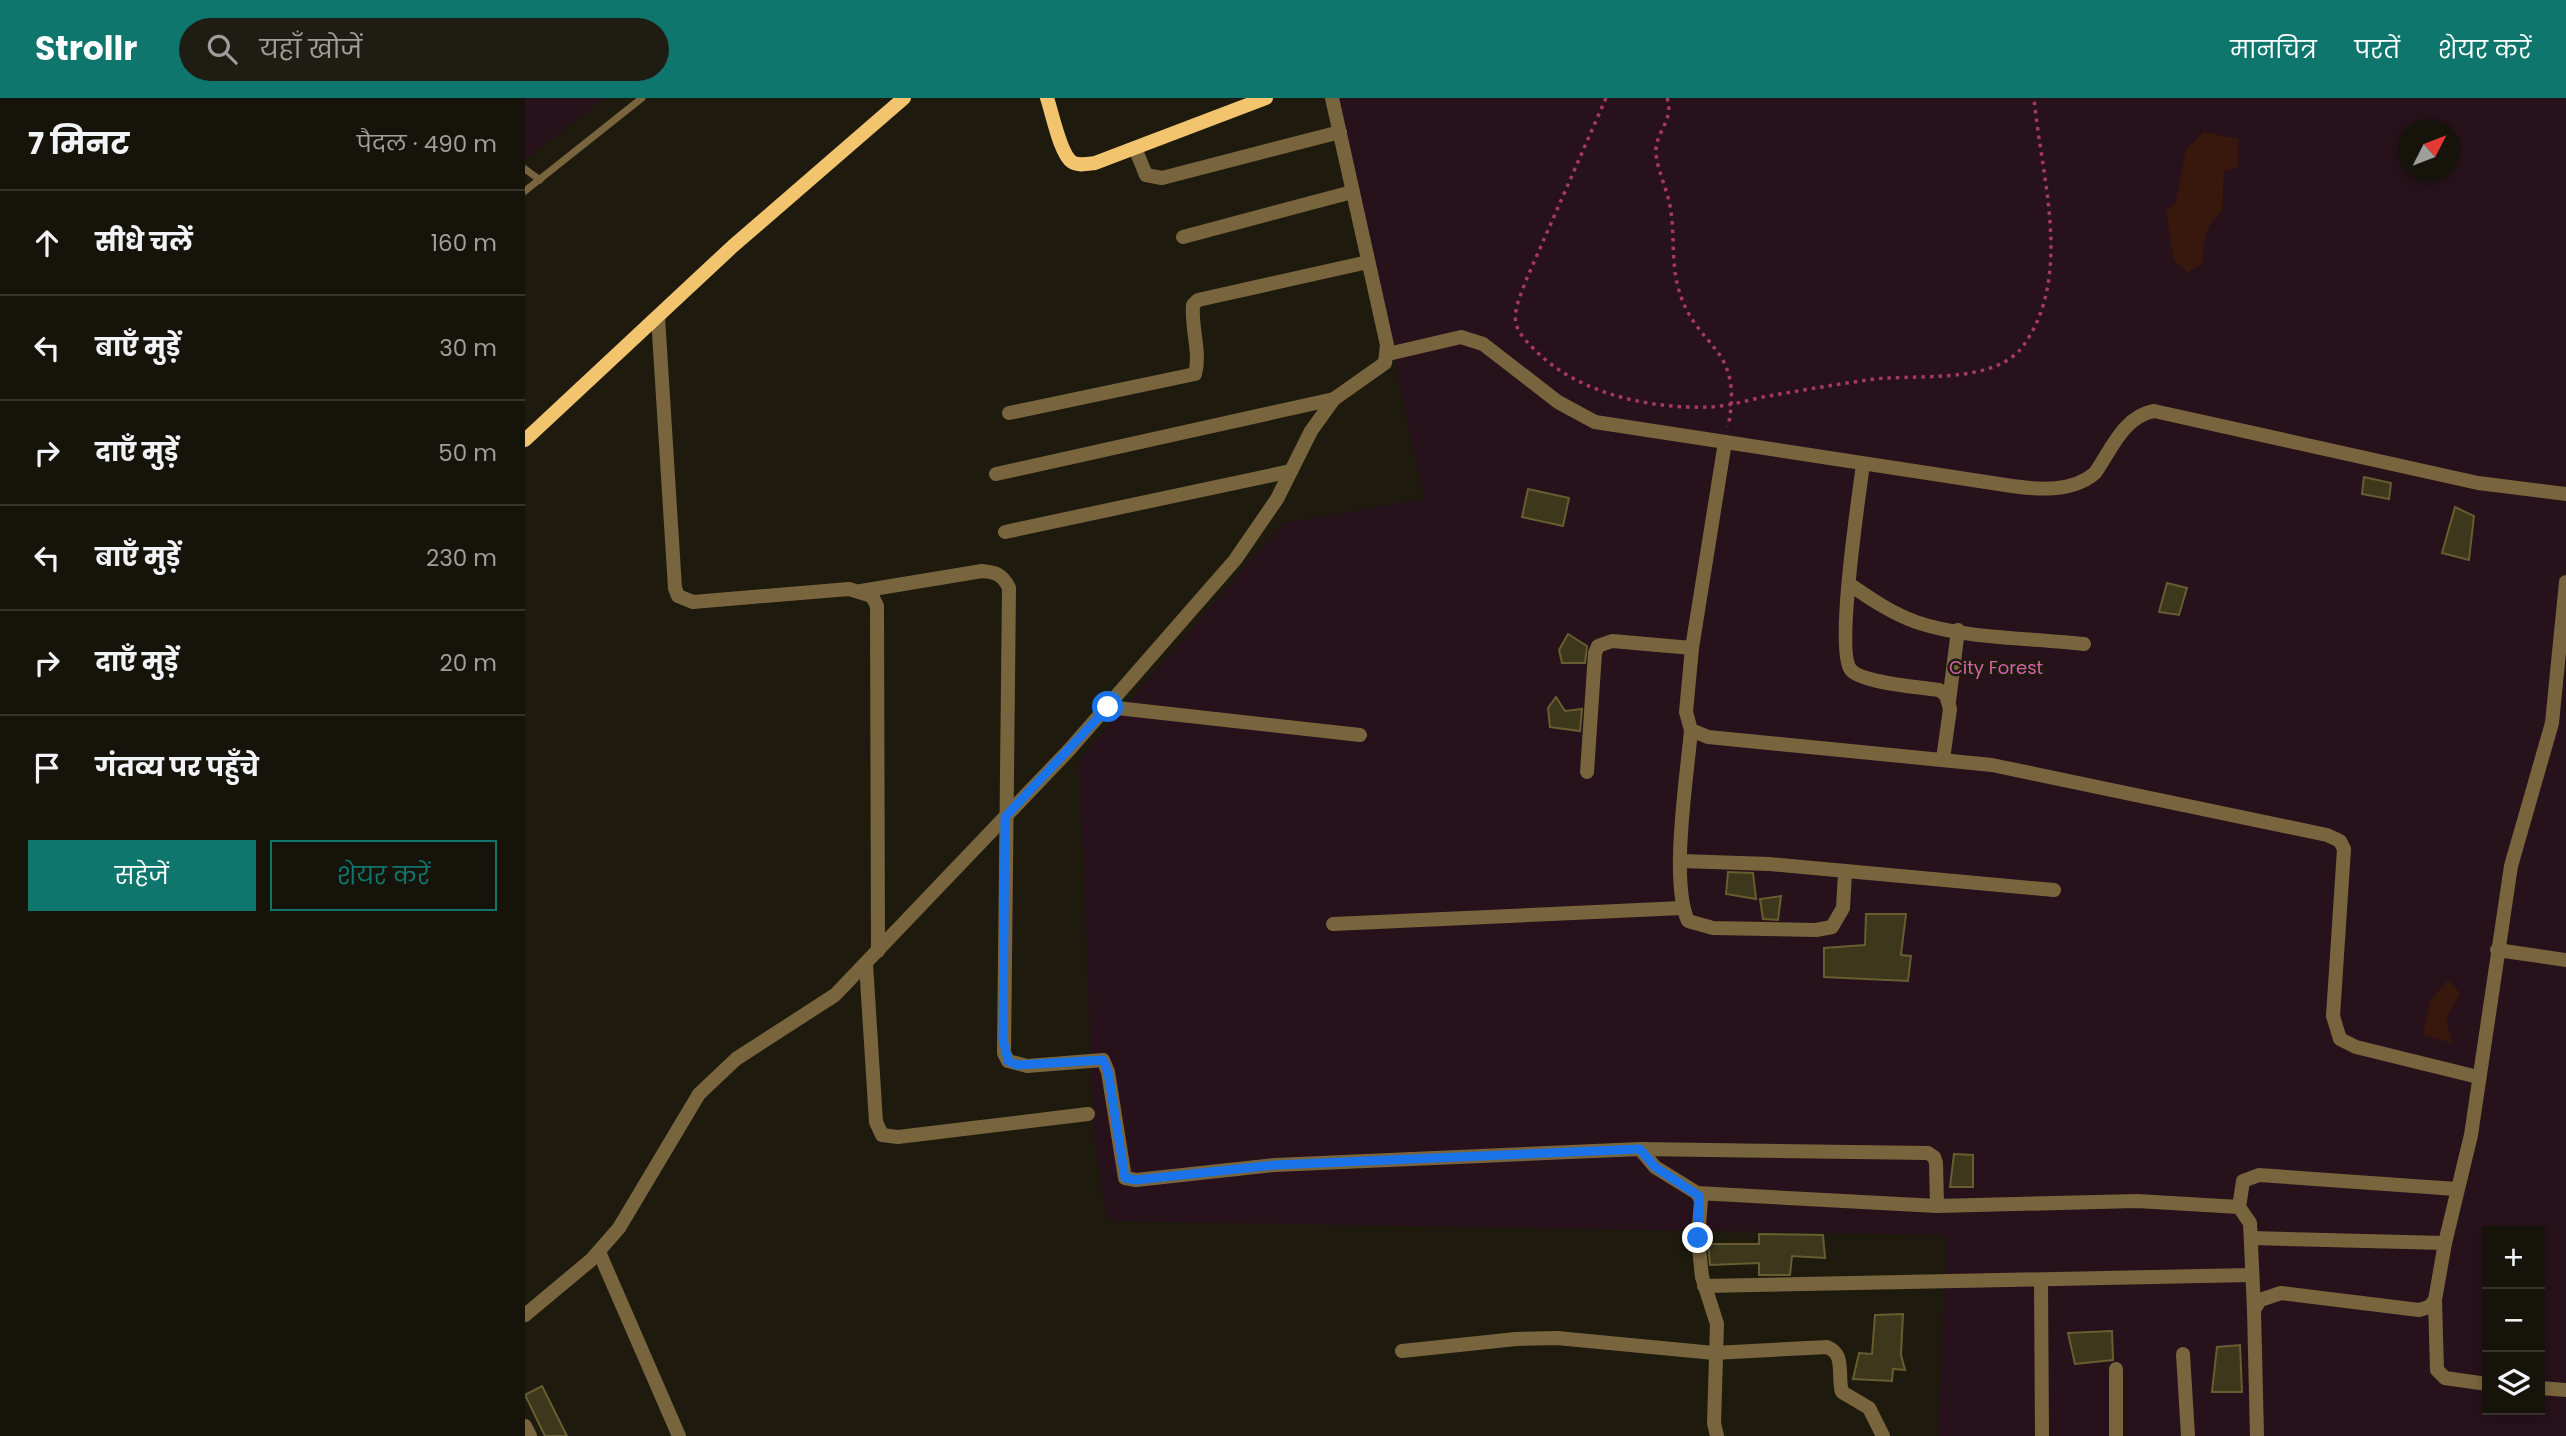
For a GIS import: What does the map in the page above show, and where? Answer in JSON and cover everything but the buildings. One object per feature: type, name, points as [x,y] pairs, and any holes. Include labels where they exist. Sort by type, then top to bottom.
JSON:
[{"type":"street","points":[[525,440],[733,246],[904,98]]},
{"type":"street","points":[[1047,98],[1065,153],[1071,162],[1080,165],[1095,163],[1266,98]]},
{"type":"street","points":[[1332,98],[1388,354]]},
{"type":"street","points":[[1135,148],[1146,175],[1162,178],[1340,132]]},
{"type":"street","points":[[1182,237],[1352,192]]},
{"type":"street","points":[[1009,413],[1195,374],[1198,364],[1192,318],[1193,305],[1198,300],[1368,262]]},
{"type":"street","points":[[658,317],[675,588],[678,596],[693,602],[849,589],[872,596],[877,606],[878,951]]},
{"type":"street","points":[[525,1315],[599,1252],[634,1205],[699,1094],[736,1059],[835,995],[1108,707],[1235,560],[1261,525],[1311,431],[1334,399],[1378,369],[1388,354],[1461,337],[1483,344],[1558,402],[1595,422],[1727,435],[1863,464],[2033,489],[2072,485],[2095,473],[2133,419],[2142,413],[2154,411],[2477,483],[2566,494]]},
{"type":"street","points":[[996,474],[1334,399]]},
{"type":"street","points":[[1727,435],[1692,648],[1686,712],[1691,730],[1682,861],[1682,908],[1688,921],[1713,928],[1816,930],[1832,926],[1839,920],[1843,908],[1845,873]]},
{"type":"street","points":[[1863,464],[1844,647],[1852,672],[1864,678],[1938,690],[1949,701]]},
{"type":"street","points":[[1005,532],[1291,471]]},
{"type":"street","points":[[861,591],[982,571],[994,572],[1004,578],[1010,598],[1005,817],[1004,1053],[1008,1061],[1027,1066],[1103,1060],[1108,1072],[1125,1178],[1136,1180],[1351,1160],[1640,1149],[1927,1153],[1934,1157],[1936,1163],[1937,1206]]},
{"type":"street","points":[[2482,1383],[2445,1378],[2437,1370],[2435,1300],[2456,1189],[2471,1135],[2511,866],[2552,723],[2566,582]]},
{"type":"street","points":[[1849,584],[1902,616],[1958,630],[2084,644]]},
{"type":"street","points":[[1943,759],[1958,630]]},
{"type":"street","points":[[1587,772],[1595,653],[1598,646],[1612,641],[1692,648]]},
{"type":"street","points":[[1108,707],[1360,735]]},
{"type":"street","points":[[1691,730],[1708,737],[1943,759],[2038,773],[2327,835],[2340,841],[2344,859],[2333,1016],[2340,1039],[2355,1047],[2478,1077]]},
{"type":"street","points":[[1682,861],[1769,864],[2054,890]]},
{"type":"street","points":[[1332,924],[1682,908]]},
{"type":"street","points":[[2497,950],[2566,960]]},
{"type":"street","points":[[866,964],[876,1122],[882,1135],[898,1137],[1089,1114]]},
{"type":"street","points":[[1640,1149],[1655,1167],[1697,1193],[1701,1200],[1698,1238],[1705,1286],[1716,1315],[1714,1423],[1717,1436]]},
{"type":"street","points":[[2257,1436],[2250,1223],[2239,1207],[2243,1181],[2259,1175],[2456,1189]]},
{"type":"street","points":[[1697,1193],[1937,1206],[2137,1201],[2239,1207]]},
{"type":"street","points":[[2251,1238],[2445,1243]]},
{"type":"street","points":[[599,1252],[679,1436]]},
{"type":"street","points":[[1705,1286],[2252,1275]]},
{"type":"street","points":[[2041,1280],[2042,1436]]},
{"type":"street","points":[[2254,1310],[2260,1300],[2281,1293],[2419,1310],[2429,1307],[2435,1300]]},
{"type":"street","points":[[1402,1351],[1557,1338],[1714,1353],[1832,1349],[1840,1360],[1842,1392],[1869,1408],[1883,1436]]},
{"type":"street","points":[[2183,1354],[2188,1436]]},
{"type":"street","points":[[2116,1369],[2116,1436]]},
{"type":"street","points":[[2545,1388],[2566,1390]]},
{"type":"street","points":[[525,1426],[530,1436]]},
{"type":"lane","points":[[525,191],[642,98]]},
{"type":"lane","points":[[525,169],[540,180]]},
{"type":"path","points":[[1607,98],[1527,278],[1517,307],[1517,326],[1523,338],[1549,365],[1589,386],[1667,406],[1733,404],[1907,375],[1962,376],[2007,361],[2022,347],[2038,318],[2052,259],[2034,98]]},
{"type":"path","points":[[1667,98],[1671,108],[1656,152],[1670,205],[1675,277],[1688,311],[1726,363],[1733,404],[1727,435]]},
{"type":"green space","points":[[525,98],[604,98],[525,160]]},
{"type":"green space","name":"City Forest","points":[[1339,98],[2566,98],[2566,1436],[1938,1436],[1947,1235],[1107,1221],[1094,1138],[1079,760],[1283,523],[1424,499]]},
{"type":"shaded area","points":[[2204,132],[2238,139],[2238,167],[2224,171],[2222,211],[2212,222],[2207,234],[2203,262],[2188,273],[2174,261],[2166,211],[2176,202],[2186,149]]},
{"type":"shaded area","points":[[2448,980],[2460,993],[2446,1019],[2452,1043],[2423,1035],[2430,1001]]},
{"type":"route","points":[[1108,707],[1005,817],[1003,1039],[1004,1053],[1008,1061],[1017,1065],[1098,1058],[1103,1060],[1108,1072],[1125,1178],[1136,1180],[1275,1165],[1386,1158],[1640,1149],[1655,1167],[1699,1196],[1698,1238]]}]
